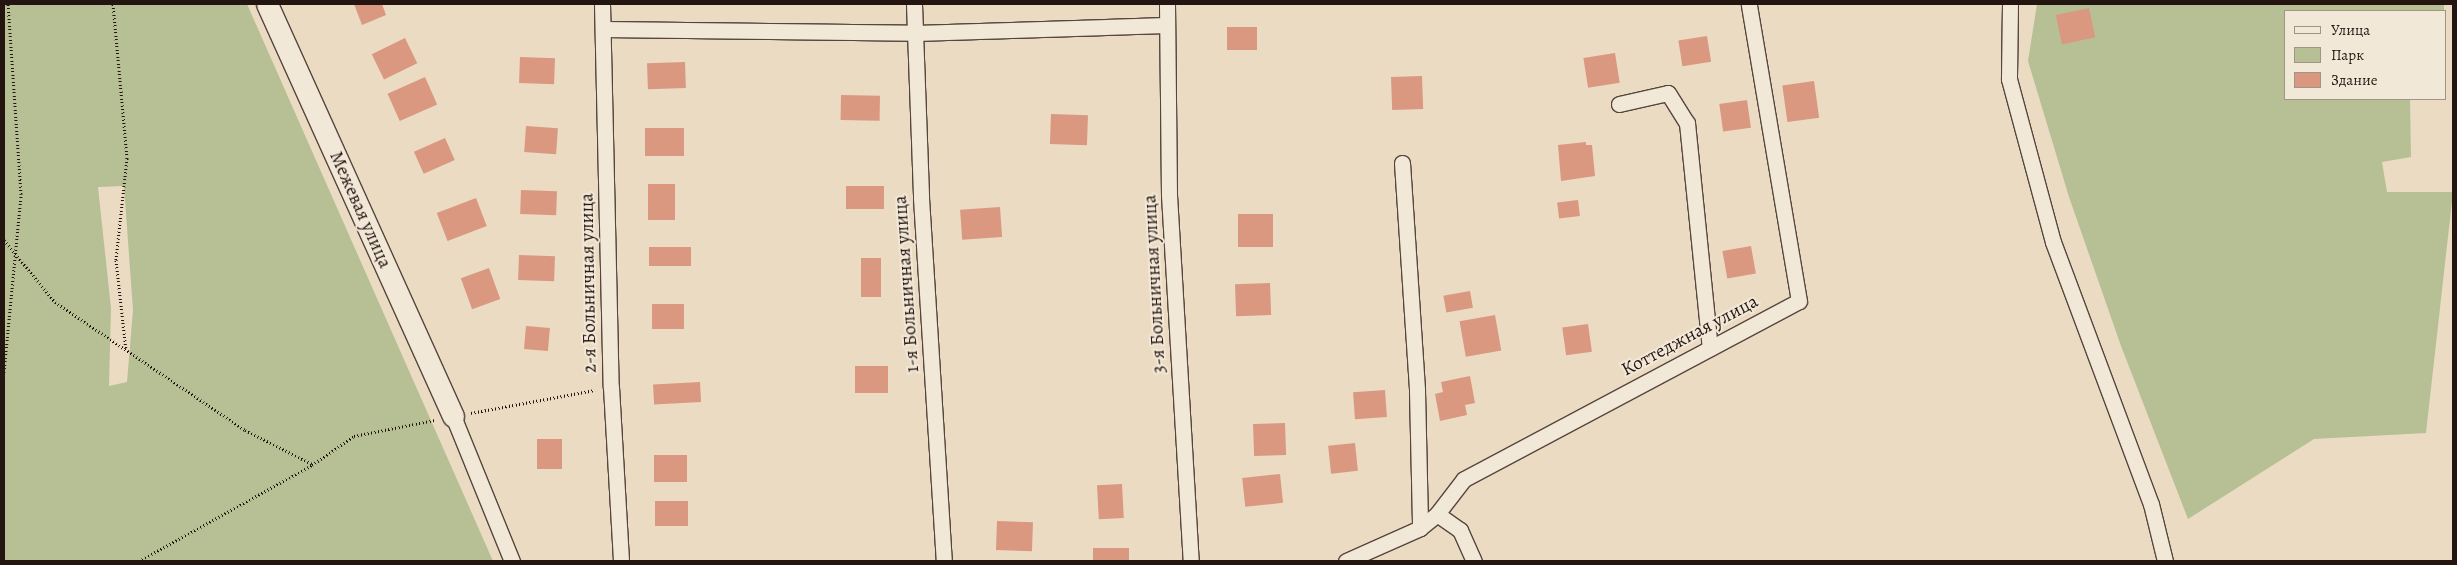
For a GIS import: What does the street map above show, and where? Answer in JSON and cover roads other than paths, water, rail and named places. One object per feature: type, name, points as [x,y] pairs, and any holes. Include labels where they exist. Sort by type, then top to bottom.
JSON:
[{"type":"street","name":"Межевая улица","points":[[267,4],[453,416]]},
{"type":"street","name":"2-я Больничная улица","points":[[602,4],[611,387],[621,561]]},
{"type":"street","name":"1-я Больничная улица","points":[[914,4],[921,198],[944,561]]},
{"type":"street","name":"3-я Больничная улица","points":[[1167,4],[1169,195],[1191,561]]},
{"type":"street","name":"Коттеджная улица","points":[[1346,561],[1420,528],[1436,514],[1464,479],[1799,301],[1749,4]]},
{"type":"street","points":[[2010,4],[2008,79],[2053,242],[2151,504],[2165,561]]},
{"type":"street","points":[[603,29],[915,33],[1166,26]]},
{"type":"street","points":[[1619,104],[1668,93],[1687,123],[1710,348]]},
{"type":"street","points":[[1402,163],[1417,391],[1420,528]]},
{"type":"street","points":[[453,416],[512,561]]},
{"type":"street","points":[[1436,514],[1460,530],[1474,561]]}]
